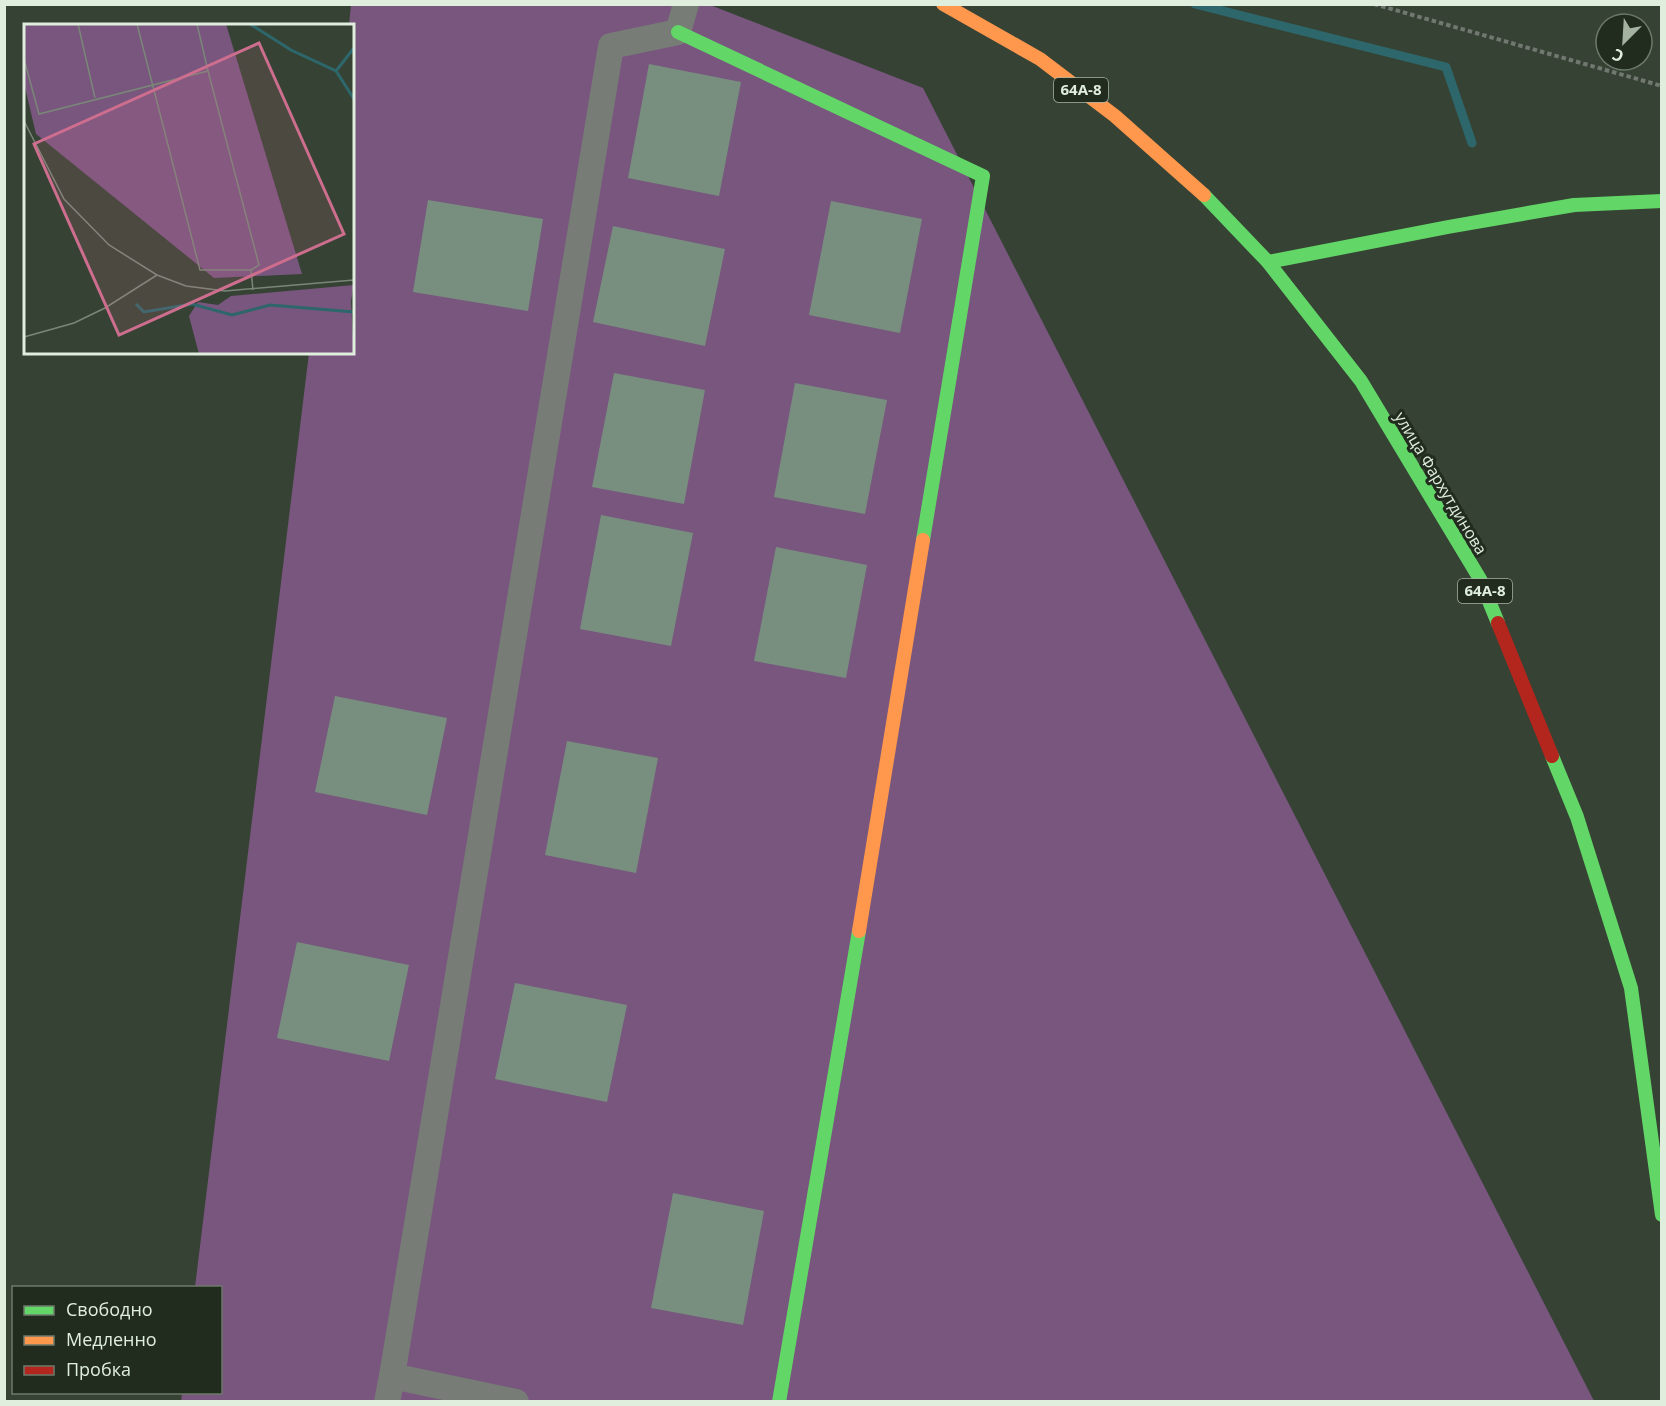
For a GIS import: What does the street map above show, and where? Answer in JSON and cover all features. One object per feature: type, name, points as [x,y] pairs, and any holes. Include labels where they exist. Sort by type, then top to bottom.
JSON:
[{"type":"main road","name":"улица Фархутдинова","points":[[943,4],[1040,59],[1115,116],[1204,195],[1268,262],[1361,381],[1480,579],[1577,817],[1631,988],[1662,1215]]},
{"type":"main road","points":[[678,32],[983,176],[828,1126],[779,1401]]},
{"type":"main road","points":[[1268,262],[1574,205],[1662,201]]},
{"type":"street","points":[[387,1401],[611,46],[678,32],[686,4]]},
{"type":"street","points":[[392,1376],[516,1401]]},
{"type":"path","points":[[1374,4],[1662,86]]},
{"type":"shaded area","points":[[351,5],[710,5],[923,88],[1594,1401],[181,1402],[182,1394],[222,1394],[222,1286],[195,1286],[309,354],[354,354],[354,24],[349,24]]},
{"type":"building","points":[[649,64],[741,82],[719,196],[628,178]]},
{"type":"building","points":[[428,200],[543,219],[528,311],[413,292]]},
{"type":"building","points":[[831,201],[922,219],[900,333],[809,315]]},
{"type":"building","points":[[613,226],[725,249],[705,346],[593,322]]},
{"type":"building","points":[[614,373],[705,390],[684,504],[592,487]]},
{"type":"building","points":[[795,383],[887,400],[865,514],[774,497]]},
{"type":"building","points":[[601,515],[693,533],[671,646],[580,629]]},
{"type":"building","points":[[776,547],[867,565],[846,678],[754,661]]},
{"type":"building","points":[[335,696],[447,718],[427,815],[315,792]]},
{"type":"building","points":[[567,741],[658,758],[636,873],[545,855]]},
{"type":"building","points":[[297,942],[409,965],[389,1061],[277,1038]]},
{"type":"building","points":[[515,983],[627,1005],[607,1102],[495,1079]]},
{"type":"building","points":[[673,1193],[764,1211],[743,1325],[651,1308]]},
{"type":"waterway","points":[[1195,4],[1446,67],[1472,143]]},
{"type":"traffic: fast","points":[[678,32],[983,176],[923,540]]},
{"type":"traffic: fast","points":[[1204,195],[1268,262],[1361,381],[1480,579],[1498,623]]},
{"type":"traffic: fast","points":[[1268,262],[1574,205],[1662,201]]},
{"type":"traffic: fast","points":[[1552,756],[1577,817],[1631,988],[1662,1215]]},
{"type":"traffic: fast","points":[[779,1402],[859,931]]},
{"type":"traffic: slow","points":[[943,4],[1040,59],[1115,116],[1204,195]]},
{"type":"traffic: slow","points":[[859,931],[923,540]]},
{"type":"traffic: jam","points":[[1498,623],[1552,756]]}]
